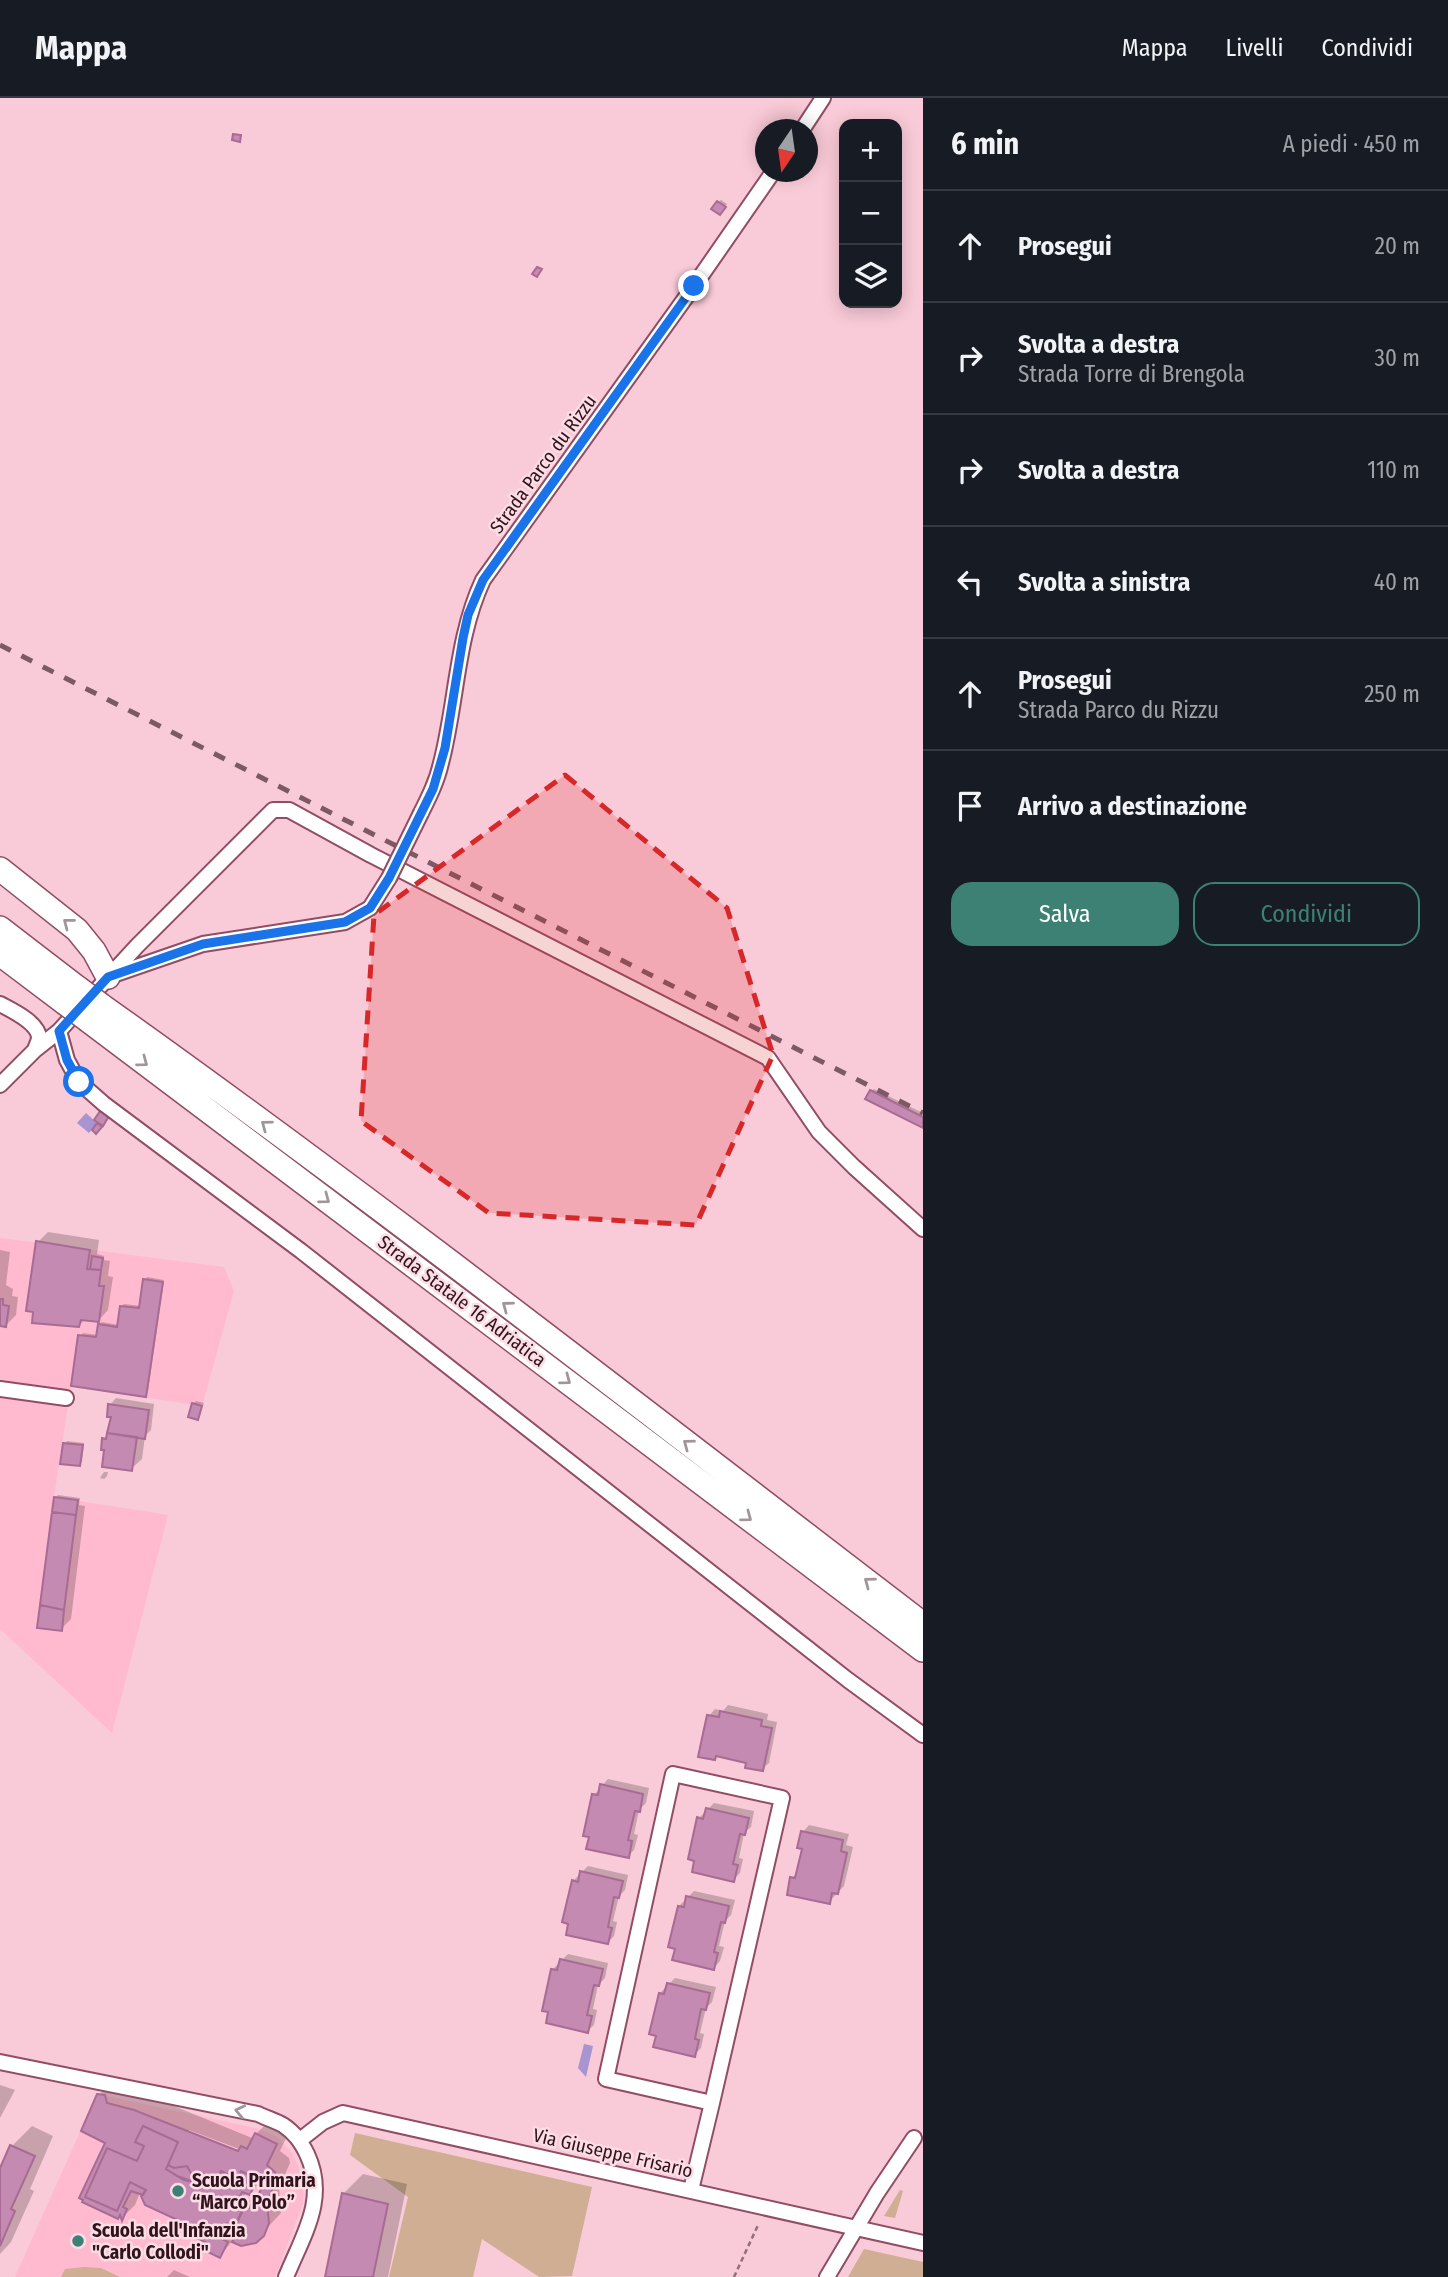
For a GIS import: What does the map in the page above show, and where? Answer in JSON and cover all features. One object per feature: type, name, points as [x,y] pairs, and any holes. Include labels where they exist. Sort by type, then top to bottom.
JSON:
[{"type":"highway","points":[[0,869],[77,930],[94,951],[108,977]]},
{"type":"highway","name":"Strada Statale 16 Adriatica","points":[[0,928],[71,995],[923,1650]]},
{"type":"highway","name":"Strada Statale 16 Adriatica","points":[[0,954],[71,995]]},
{"type":"highway","name":"Strada Statale 16 Adriatica","points":[[95,1013],[198,1074],[923,1624]]},
{"type":"street","points":[[809,119],[823,98]]},
{"type":"street","name":"Strada Parco du Rizzu","points":[[108,977],[203,944],[345,922],[370,908],[389,878],[421,813],[440,766],[468,615],[483,580],[766,182]]},
{"type":"street","points":[[0,1086],[34,1050],[59,1031],[108,977],[273,810],[289,810],[371,855],[768,1058],[819,1132],[923,1229]]},
{"type":"street","points":[[0,1004],[37,1030],[39,1038],[34,1050]]},
{"type":"street","points":[[59,1031],[67,1060],[79,1082],[104,1104],[230,1195],[848,1680],[923,1735]]},
{"type":"street","points":[[0,1389],[66,1398]]},
{"type":"street","points":[[691,2190],[712,2102],[782,1798],[673,1774],[606,2078],[712,2102]]},
{"type":"street","points":[[0,2062],[258,2115],[282,2125],[300,2140],[313,2168],[317,2187],[312,2213],[286,2277]]},
{"type":"street","name":"Via Giuseppe Frisario","points":[[300,2140],[323,2122],[343,2113],[923,2243]]},
{"type":"street","points":[[827,2277],[914,2138]]},
{"type":"path","points":[[734,2277],[767,2208]]},
{"type":"highlighted area","points":[[565,775],[727,908],[773,1055],[696,1225],[489,1213],[361,1121],[374,915]]},
{"type":"shaded area","points":[[86,1113],[97,1123],[89,1133],[77,1123]]},
{"type":"shaded area","points":[[0,1238],[224,1267],[234,1291],[202,1406],[71,1386],[70,1393],[0,1384]]},
{"type":"shaded area","points":[[0,1395],[68,1405],[54,1497],[168,1515],[112,1733],[0,1629]]},
{"type":"shaded area","points":[[584,2044],[593,2046],[586,2077],[578,2068]]},
{"type":"shaded area","name":"Scuola Primaria “Marco Polo”","points":[[97,2094],[256,2128],[276,2136],[293,2154],[303,2179],[303,2203],[275,2277],[15,2277]]},
{"type":"shaded area","points":[[355,2133],[592,2187],[572,2276],[539,2277],[482,2239],[473,2277],[389,2277],[408,2197],[350,2155]]},
{"type":"shaded area","points":[[900,2190],[903,2191],[895,2218],[884,2216]]},
{"type":"shaded area","points":[[864,2249],[923,2262],[923,2277],[848,2277]]},
{"type":"shaded area","points":[[101,2268],[120,2277],[61,2277],[65,2269]]},
{"type":"building","points":[[233,134],[241,135],[240,142],[232,140]]},
{"type":"building","points":[[717,201],[726,207],[720,215],[711,209]]},
{"type":"building","points":[[537,267],[542,269],[537,277],[532,274]]},
{"type":"building","points":[[870,1090],[923,1117],[923,1128],[865,1099]]},
{"type":"building","points":[[100,1111],[109,1116],[103,1126],[94,1120]]},
{"type":"building","points":[[97,1123],[102,1127],[96,1134],[92,1130]]},
{"type":"building","points":[[36,1241],[90,1250],[87,1269],[101,1270],[99,1286],[104,1286],[99,1322],[81,1320],[79,1327],[32,1323],[33,1312],[26,1311]]},
{"type":"building","points":[[92,1256],[103,1258],[101,1270],[90,1269]]},
{"type":"building","points":[[143,1279],[163,1282],[146,1397],[71,1386],[78,1335],[96,1337],[98,1324],[117,1327],[120,1306],[139,1308]]},
{"type":"building","points":[[0,1299],[3,1299],[3,1305],[9,1306],[6,1327],[0,1326]]},
{"type":"building","points":[[192,1403],[202,1406],[198,1420],[188,1417]]},
{"type":"building","points":[[108,1404],[149,1410],[145,1439],[107,1433],[111,1417],[107,1417]]},
{"type":"building","points":[[107,1433],[137,1437],[132,1471],[102,1467],[102,1438],[106,1439]]},
{"type":"building","points":[[63,1443],[83,1445],[80,1466],[60,1464]]},
{"type":"building","points":[[54,1497],[78,1500],[76,1515],[52,1512]]},
{"type":"building","points":[[52,1512],[76,1515],[64,1610],[40,1605]]},
{"type":"building","points":[[40,1605],[64,1610],[62,1631],[37,1628]]},
{"type":"building","points":[[720,1711],[762,1720],[761,1726],[772,1728],[763,1771],[745,1768],[746,1763],[716,1756],[715,1760],[698,1757],[707,1715],[719,1717]]},
{"type":"building","points":[[600,1784],[643,1794],[640,1812],[635,1811],[628,1840],[632,1841],[629,1858],[586,1849],[589,1837],[583,1836],[592,1794],[598,1795]]},
{"type":"building","points":[[706,1808],[749,1818],[745,1835],[740,1834],[733,1864],[738,1865],[734,1882],[692,1872],[694,1861],[688,1859],[697,1817],[703,1819]]},
{"type":"building","points":[[801,1831],[843,1840],[841,1851],[847,1853],[838,1894],[832,1893],[830,1904],[787,1895],[790,1877],[795,1878],[802,1849],[797,1848]]},
{"type":"building","points":[[580,1871],[623,1881],[619,1898],[614,1897],[608,1927],[612,1928],[608,1944],[566,1935],[568,1924],[562,1922],[572,1880],[578,1882]]},
{"type":"building","points":[[686,1896],[729,1906],[725,1923],[721,1922],[714,1952],[718,1953],[714,1970],[672,1960],[675,1949],[668,1947],[678,1906],[684,1907]]},
{"type":"building","points":[[560,1959],[603,1969],[599,1986],[594,1985],[587,2015],[592,2016],[588,2033],[546,2023],[548,2012],[542,2011],[551,1969],[557,1970]]},
{"type":"building","points":[[667,1983],[710,1993],[706,2010],[701,2009],[695,2039],[699,2040],[695,2057],[653,2047],[656,2036],[649,2034],[659,1993],[664,1994]]},
{"type":"building","points":[[97,2094],[105,2095],[107,2103],[134,2110],[238,2151],[241,2146],[247,2149],[255,2133],[277,2144],[267,2165],[277,2177],[267,2203],[269,2223],[264,2236],[256,2243],[241,2246],[232,2242],[234,2239],[230,2237],[237,2233],[233,2231],[245,2206],[249,2208],[256,2199],[266,2180],[264,2175],[257,2179],[241,2171],[237,2179],[221,2171],[218,2180],[202,2173],[199,2180],[193,2177],[187,2166],[174,2168],[168,2165],[178,2142],[143,2126],[135,2142],[144,2146],[137,2161],[107,2148],[85,2197],[117,2211],[130,2182],[146,2190],[143,2195],[131,2191],[123,2207],[127,2209],[122,2221],[120,2215],[118,2219],[82,2202],[79,2198],[105,2143],[81,2131]]},
{"type":"building","points":[[143,2126],[178,2142],[166,2169],[184,2180],[197,2183],[202,2173],[218,2180],[221,2171],[237,2179],[241,2171],[257,2179],[250,2195],[242,2192],[235,2207],[242,2210],[235,2227],[227,2223],[220,2238],[228,2242],[220,2258],[204,2250],[207,2243],[192,2236],[195,2228],[145,2205],[141,2196],[146,2190],[130,2182],[117,2211],[85,2197],[107,2148],[137,2161],[144,2146],[135,2142]]},
{"type":"building","points":[[10,2145],[35,2156],[11,2209],[15,2211],[0,2246],[0,2168]]},
{"type":"building","points":[[168,2165],[174,2168],[187,2166],[193,2177],[199,2180],[197,2183],[177,2176],[166,2169]]},
{"type":"building","points":[[342,2193],[388,2204],[373,2277],[325,2277]]},
{"type":"railway","points":[[0,645],[923,1113]]},
{"type":"place","name":"Scuola Primaria “Marco Polo”","points":[[178,2191]]},
{"type":"place","name":"Scuola dell'Infanzia \"Carlo Collodi\"","points":[[78,2241]]},
{"type":"route","points":[[79,1082],[67,1060],[59,1031],[108,977],[203,944],[345,922],[370,908],[389,878],[433,789],[445,748],[468,615],[483,580],[694,286]]}]
